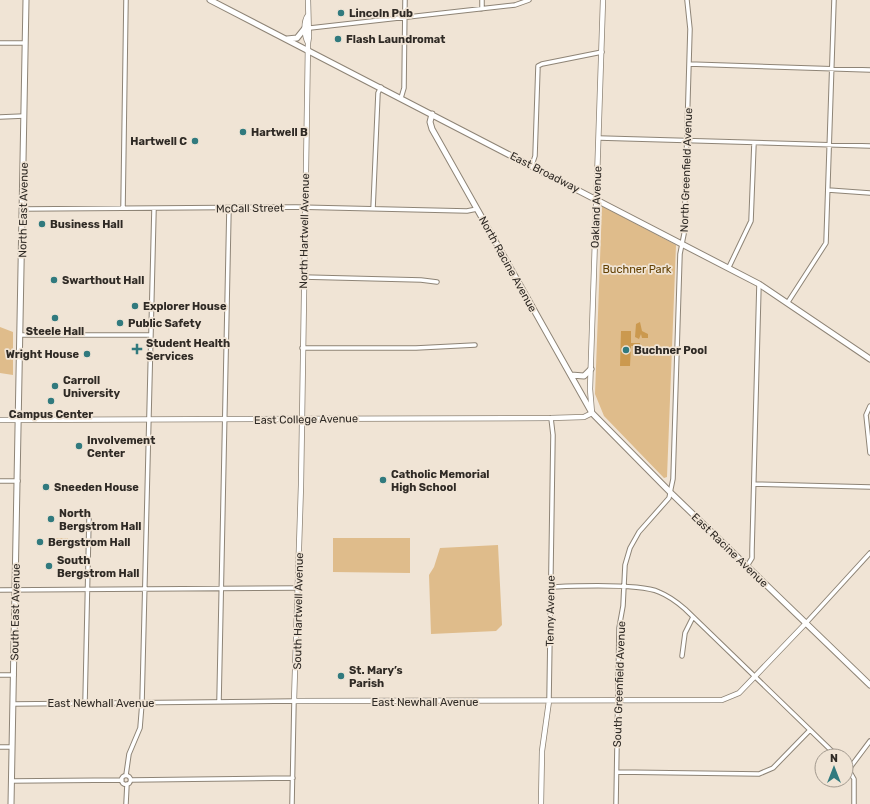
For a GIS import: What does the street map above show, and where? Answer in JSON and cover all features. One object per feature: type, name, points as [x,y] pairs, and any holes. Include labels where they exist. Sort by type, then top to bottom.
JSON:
[{"type":"main road","name":"North East Avenue","points":[[19,419],[26,0]]},
{"type":"main road","name":"East Broadway","points":[[210,0],[729,267],[788,302],[870,359]]},
{"type":"main road","points":[[286,38],[297,38],[308,28]]},
{"type":"main road","name":"North Racine Avenue","points":[[432,114],[430,122],[432,129],[592,413]]},
{"type":"main road","points":[[571,375],[584,376],[591,369]]},
{"type":"main road","name":"East Racine Avenue","points":[[592,413],[670,493],[870,684]]},
{"type":"main road","name":"South East Avenue","points":[[11,804],[19,419]]},
{"type":"street","points":[[123,208],[126,0]]},
{"type":"street","name":"North Hartwell Avenue","points":[[301,419],[308,50],[308,43],[305,37],[308,28],[306,18],[308,15],[308,0]]},
{"type":"street","points":[[401,98],[404,88],[405,0]]},
{"type":"street","points":[[482,0],[482,9]]},
{"type":"street","points":[[308,28],[515,5],[529,0]]},
{"type":"street","name":"Oakland Avenue","points":[[592,413],[591,369],[603,0]]},
{"type":"street","name":"North Greenfield Avenue","points":[[675,411],[680,254],[684,232],[687,140],[690,29],[687,0]]},
{"type":"street","points":[[788,302],[826,245],[834,0]]},
{"type":"street","points":[[0,43],[26,43]]},
{"type":"street","points":[[532,165],[535,156],[538,66],[602,52]]},
{"type":"street","points":[[689,64],[870,70]]},
{"type":"street","points":[[374,209],[378,94],[381,87]]},
{"type":"street","points":[[0,117],[24,116]]},
{"type":"street","points":[[599,138],[870,146]]},
{"type":"street","points":[[729,267],[751,222],[754,143]]},
{"type":"street","points":[[828,190],[870,193]]},
{"type":"street","points":[[219,702],[229,208]]},
{"type":"street","name":"McCall Street","points":[[23,209],[304,208],[468,211],[478,209]]},
{"type":"street","points":[[122,780],[126,775],[128,754],[140,728],[142,703],[146,589],[154,209]]},
{"type":"street","points":[[303,277],[421,280],[437,282]]},
{"type":"street","points":[[747,566],[752,558],[759,284]]},
{"type":"street","points":[[20,335],[151,335]]},
{"type":"street","points":[[302,348],[416,348],[475,345]]},
{"type":"street","points":[[870,406],[866,415],[870,453]]},
{"type":"street","name":"South Greenfield Avenue","points":[[616,804],[619,628],[623,606],[625,565],[632,543],[642,528],[669,498],[673,478],[675,411]]},
{"type":"street","name":"East College Avenue","points":[[0,420],[551,418],[584,417],[592,413]]},
{"type":"street","name":"Tenny Avenue","points":[[541,804],[542,751],[549,701],[553,435],[551,418]]},
{"type":"street","name":"South Hartwell Avenue","points":[[292,804],[301,419]]},
{"type":"street","points":[[0,481],[18,481]]},
{"type":"street","points":[[754,484],[870,486]]},
{"type":"street","points":[[85,703],[89,519]]},
{"type":"street","points":[[806,623],[870,554]]},
{"type":"street","points":[[551,587],[639,587],[659,591],[676,601],[829,748]]},
{"type":"street","points":[[0,590],[298,588]]},
{"type":"street","points":[[682,656],[685,633],[693,617]]},
{"type":"street","name":"East Newhall Avenue","points":[[13,704],[722,700],[739,693],[756,677],[806,623]]},
{"type":"street","points":[[0,675],[14,675]]},
{"type":"street","points":[[617,772],[759,774],[773,768],[810,730]]},
{"type":"street","points":[[854,762],[870,741]]},
{"type":"street","points":[[0,747],[12,747]]},
{"type":"street","points":[[126,775],[131,780]]},
{"type":"street","points":[[126,804],[127,784],[131,780],[293,778]]},
{"type":"street","points":[[11,780],[122,780],[127,784]]},
{"type":"street","points":[[854,788],[854,804]]},
{"type":"green space","name":"Buchner Park","points":[[602,206],[676,245],[667,477],[664,478],[604,416],[595,394]]},
{"type":"green space","points":[[0,327],[13,332],[13,375],[0,373]]},
{"type":"green space","points":[[54,538],[68,538],[68,545],[54,546]]},
{"type":"green space","points":[[333,538],[410,538],[410,573],[333,572]]},
{"type":"green space","points":[[498,545],[502,625],[496,631],[431,634],[429,575],[434,567],[440,548]]},
{"type":"shaded area","points":[[640,322],[642,331],[648,334],[648,338],[642,338],[641,334],[639,339],[635,337],[636,324]]},
{"type":"shaded area","name":"Buchner Pool","points":[[621,331],[631,331],[631,343],[640,343],[640,355],[633,355],[634,346],[631,346],[630,366],[620,366]]},
{"type":"place","name":"Lincoln Pub","points":[[341,13]]},
{"type":"place","name":"Flash Laundromat","points":[[338,39]]},
{"type":"place","name":"Hartwell B","points":[[243,132]]},
{"type":"place","name":"Hartwell C","points":[[195,141]]},
{"type":"place","name":"Business Hall","points":[[42,224]]},
{"type":"place","name":"Swarthout Hall","points":[[54,280]]},
{"type":"place","name":"Explorer House","points":[[135,306]]},
{"type":"place","name":"Steele Hall","points":[[55,318]]},
{"type":"place","name":"Public Safety","points":[[120,323]]},
{"type":"place","name":"Student Health Services","points":[[137,349]]},
{"type":"place","name":"Buchner Pool","points":[[626,350]]},
{"type":"place","name":"Wright House","points":[[87,354]]},
{"type":"place","name":"Carroll University","points":[[55,386]]},
{"type":"place","name":"Campus Center","points":[[51,401]]},
{"type":"place","name":"Involvement Center","points":[[79,446]]},
{"type":"place","name":"Catholic Memorial High School","points":[[383,480]]},
{"type":"place","name":"Sneeden House","points":[[46,487]]},
{"type":"place","name":"North Bergstrom Hall","points":[[51,519]]},
{"type":"place","name":"Bergstrom Hall","points":[[40,542]]},
{"type":"place","name":"South Bergstrom Hall","points":[[49,566]]},
{"type":"place","name":"St. Mary’s Parish","points":[[341,676]]}]
